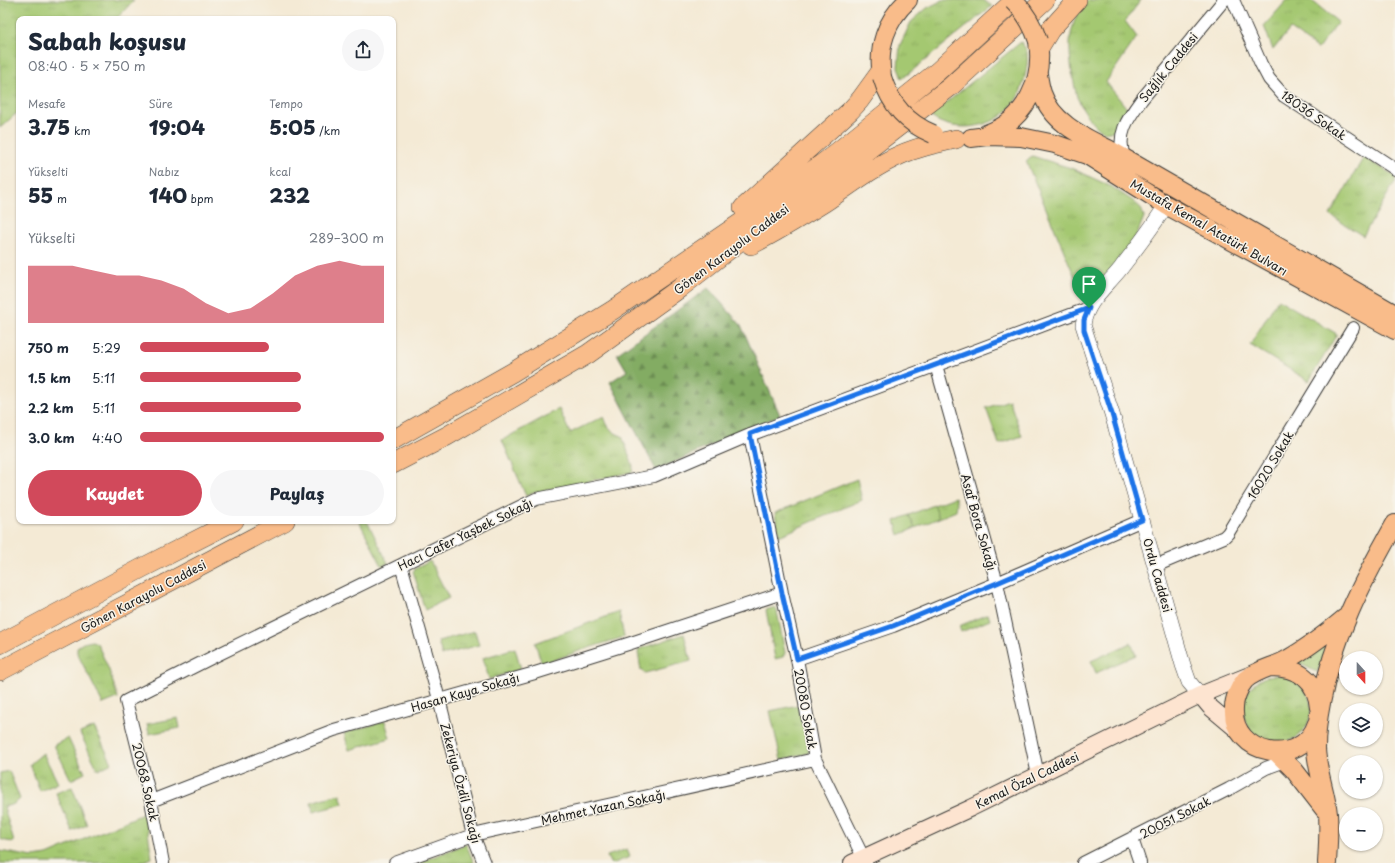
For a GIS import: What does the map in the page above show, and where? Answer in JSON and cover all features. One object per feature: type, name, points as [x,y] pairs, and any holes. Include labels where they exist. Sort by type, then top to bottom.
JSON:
[{"type":"highway","name":"Gönen Karayolu Caddesi","points":[[396,438],[527,364],[613,310],[758,211],[830,157],[938,71],[1014,0]]},
{"type":"highway","name":"Gönen Karayolu Caddesi","points":[[396,462],[446,436],[588,354],[709,266],[754,230],[842,169],[950,87],[1045,0]]},
{"type":"highway","points":[[1038,44],[1077,0]]},
{"type":"highway","points":[[709,244],[746,205],[850,111],[882,74]]},
{"type":"highway","points":[[709,266],[770,235],[825,202],[884,162],[917,148],[963,138]]},
{"type":"highway","name":"Gönen Karayolu Caddesi","points":[[0,644],[228,524]]},
{"type":"highway","name":"Gönen Karayolu Caddesi","points":[[0,670],[279,524]]},
{"type":"main road","points":[[908,0],[897,12],[886,32],[881,49],[882,74],[892,101],[903,115],[917,126],[933,134],[963,138],[990,133],[999,129],[1015,117],[1027,102],[1036,84],[1040,61],[1038,44],[1029,19],[1014,0]]},
{"type":"main road","name":"Mustafa Kemal Atatürk Bulvarı","points":[[1038,74],[1042,93],[1054,113],[1064,124],[1119,150],[1395,314]]},
{"type":"main road","name":"Mustafa Kemal Atatürk Bulvarı","points":[[963,138],[987,136],[1021,137],[1044,141],[1087,155],[1166,205],[1395,330]]},
{"type":"main road","points":[[1274,758],[1299,746],[1308,738],[1315,728],[1326,677],[1347,617],[1359,590],[1389,547],[1395,524]]},
{"type":"main road","points":[[1240,733],[1234,716],[1234,708],[1237,693],[1245,681],[1263,670],[1287,660],[1308,648],[1347,617]]},
{"type":"main road","points":[[1263,670],[1283,667],[1295,671],[1306,678],[1314,688],[1318,700],[1319,714],[1316,750],[1328,814],[1327,863]]},
{"type":"main road","name":"Kemal Özal Caddesi","points":[[861,861],[972,808],[1200,695],[1263,670]]},
{"type":"main road","name":"Ordu Caddesi","points":[[1200,695],[1210,707],[1252,744],[1294,770],[1328,814]]},
{"type":"main road","points":[[1178,706],[1194,707],[1221,717]]},
{"type":"street","name":"Sağlık Caddesi","points":[[1119,150],[1122,133],[1128,120],[1142,99],[1224,0]]},
{"type":"street","name":"18036 Sokak","points":[[1234,0],[1261,64],[1276,88],[1284,96],[1395,170]]},
{"type":"street","name":"Ordu Caddesi","points":[[1166,205],[1156,221],[1120,269],[1102,289],[1089,308],[1084,320],[1084,330],[1112,414],[1183,665],[1189,682],[1200,695]]},
{"type":"street","name":"Hacı Cafer Yaşbek Sokağı","points":[[126,701],[536,499],[654,476],[750,434],[1089,308]]},
{"type":"street","name":"16020 Sokak","points":[[1155,566],[1224,537],[1228,533],[1353,328]]},
{"type":"street","name":"Asaf Bora Sokağı","points":[[936,365],[997,583],[1038,775]]},
{"type":"street","name":"20080 Sokak","points":[[750,434],[797,659],[815,759],[861,861]]},
{"type":"street","points":[[797,659],[893,626],[1142,520]]},
{"type":"street","name":"Zekeriya Özdil Sokağı","points":[[401,565],[439,699],[473,835],[484,863]]},
{"type":"street","name":"Hasan Kaya Sokağı","points":[[151,801],[334,730],[535,673],[782,593]]},
{"type":"street","name":"20068 Sokak","points":[[126,701],[151,801],[163,863]]},
{"type":"street","name":"20051 Sokak","points":[[1083,863],[1229,789],[1274,758]]},
{"type":"street","name":"Mehmet Yazan Sokağı","points":[[395,863],[473,835],[815,759]]},
{"type":"street","points":[[1132,839],[1140,863]]},
{"type":"green space","points":[[0,0],[134,0],[119,16],[16,16],[16,114],[0,128]]},
{"type":"green space","points":[[943,0],[983,0],[992,6],[902,79],[898,67],[900,45],[911,22],[927,8]]},
{"type":"green space","points":[[1088,0],[1141,0],[1125,21],[1137,37],[1106,82],[1129,111],[1120,125],[1113,131],[1109,132],[1101,131],[1093,123],[1081,106],[1077,97],[1073,77],[1070,55],[1071,35],[1079,10]]},
{"type":"green space","points":[[1287,0],[1311,0],[1338,22],[1318,49],[1290,29],[1273,50],[1264,26]]},
{"type":"green space","points":[[1021,42],[1027,52],[1026,73],[1018,96],[1005,113],[988,123],[968,127],[947,125],[930,116]]},
{"type":"green space","points":[[1032,156],[1071,168],[1112,187],[1141,208],[1144,217],[1134,241],[1102,281],[1082,294],[1026,161]]},
{"type":"green space","points":[[1364,157],[1395,176],[1395,182],[1363,236],[1330,215]]},
{"type":"green space","points":[[708,288],[741,325],[780,415],[656,470],[610,382],[627,371],[617,354]]},
{"type":"green space","points":[[1278,299],[1337,334],[1309,381],[1250,345]]},
{"type":"green space","points":[[1009,400],[1022,436],[999,444],[986,408]]},
{"type":"green space","points":[[559,409],[570,433],[604,416],[610,429],[622,436],[633,466],[632,472],[533,493],[526,496],[502,440]]},
{"type":"green space","points":[[857,479],[862,500],[779,536],[775,513]]},
{"type":"green space","points":[[955,497],[957,503],[956,511],[939,518],[934,505]]},
{"type":"green space","points":[[934,505],[939,518],[915,528],[909,515]]},
{"type":"green space","points":[[909,515],[915,528],[899,535],[895,521]]},
{"type":"green space","points":[[361,524],[368,524],[388,563],[382,566]]},
{"type":"green space","points":[[430,561],[449,598],[425,610],[413,571]]},
{"type":"green space","points":[[775,607],[785,653],[783,657],[775,659],[766,610]]},
{"type":"green space","points":[[619,612],[624,637],[542,664],[535,643]]},
{"type":"green space","points":[[988,614],[990,620],[961,632],[959,626]]},
{"type":"green space","points":[[475,631],[479,645],[442,655],[438,641]]},
{"type":"green space","points":[[1337,631],[1317,672],[1294,661]]},
{"type":"green space","points":[[684,634],[691,661],[645,673],[641,670],[638,653],[639,649]]},
{"type":"green space","points":[[92,641],[97,643],[109,670],[118,698],[103,704],[77,653],[77,647],[83,643]]},
{"type":"green space","points":[[1131,643],[1136,655],[1096,673],[1091,661]]},
{"type":"green space","points":[[515,648],[521,669],[489,679],[483,658]]},
{"type":"green space","points":[[1277,675],[1290,678],[1301,685],[1308,696],[1311,709],[1308,722],[1301,733],[1290,740],[1277,743],[1264,740],[1253,733],[1246,722],[1243,709],[1246,696],[1253,685],[1264,678]]},
{"type":"green space","points":[[798,705],[809,753],[781,760],[770,711]]},
{"type":"green space","points":[[178,718],[180,728],[149,734],[147,724]]},
{"type":"green space","points":[[385,721],[390,738],[349,750],[344,733]]},
{"type":"green space","points":[[94,727],[112,763],[98,770],[80,733]]},
{"type":"green space","points":[[68,738],[85,773],[71,780],[54,745]]},
{"type":"green space","points":[[43,753],[58,783],[40,791],[30,764]]},
{"type":"green space","points":[[9,771],[20,799],[14,804],[4,807],[14,842],[0,839],[0,773]]},
{"type":"green space","points":[[72,787],[87,825],[72,831],[56,793]]},
{"type":"green space","points":[[340,794],[343,804],[313,812],[311,802]]},
{"type":"green space","points":[[145,813],[152,858],[139,863],[0,863],[0,851],[33,857],[47,855]]},
{"type":"green space","points":[[466,844],[474,863],[418,863]]},
{"type":"green space","points":[[627,849],[630,857],[610,863],[607,856]]},
{"type":"route","points":[[1089,308],[1085,314],[1083,325],[1084,330],[1112,414],[1142,520],[893,626],[797,659],[750,434],[1089,308]]}]
